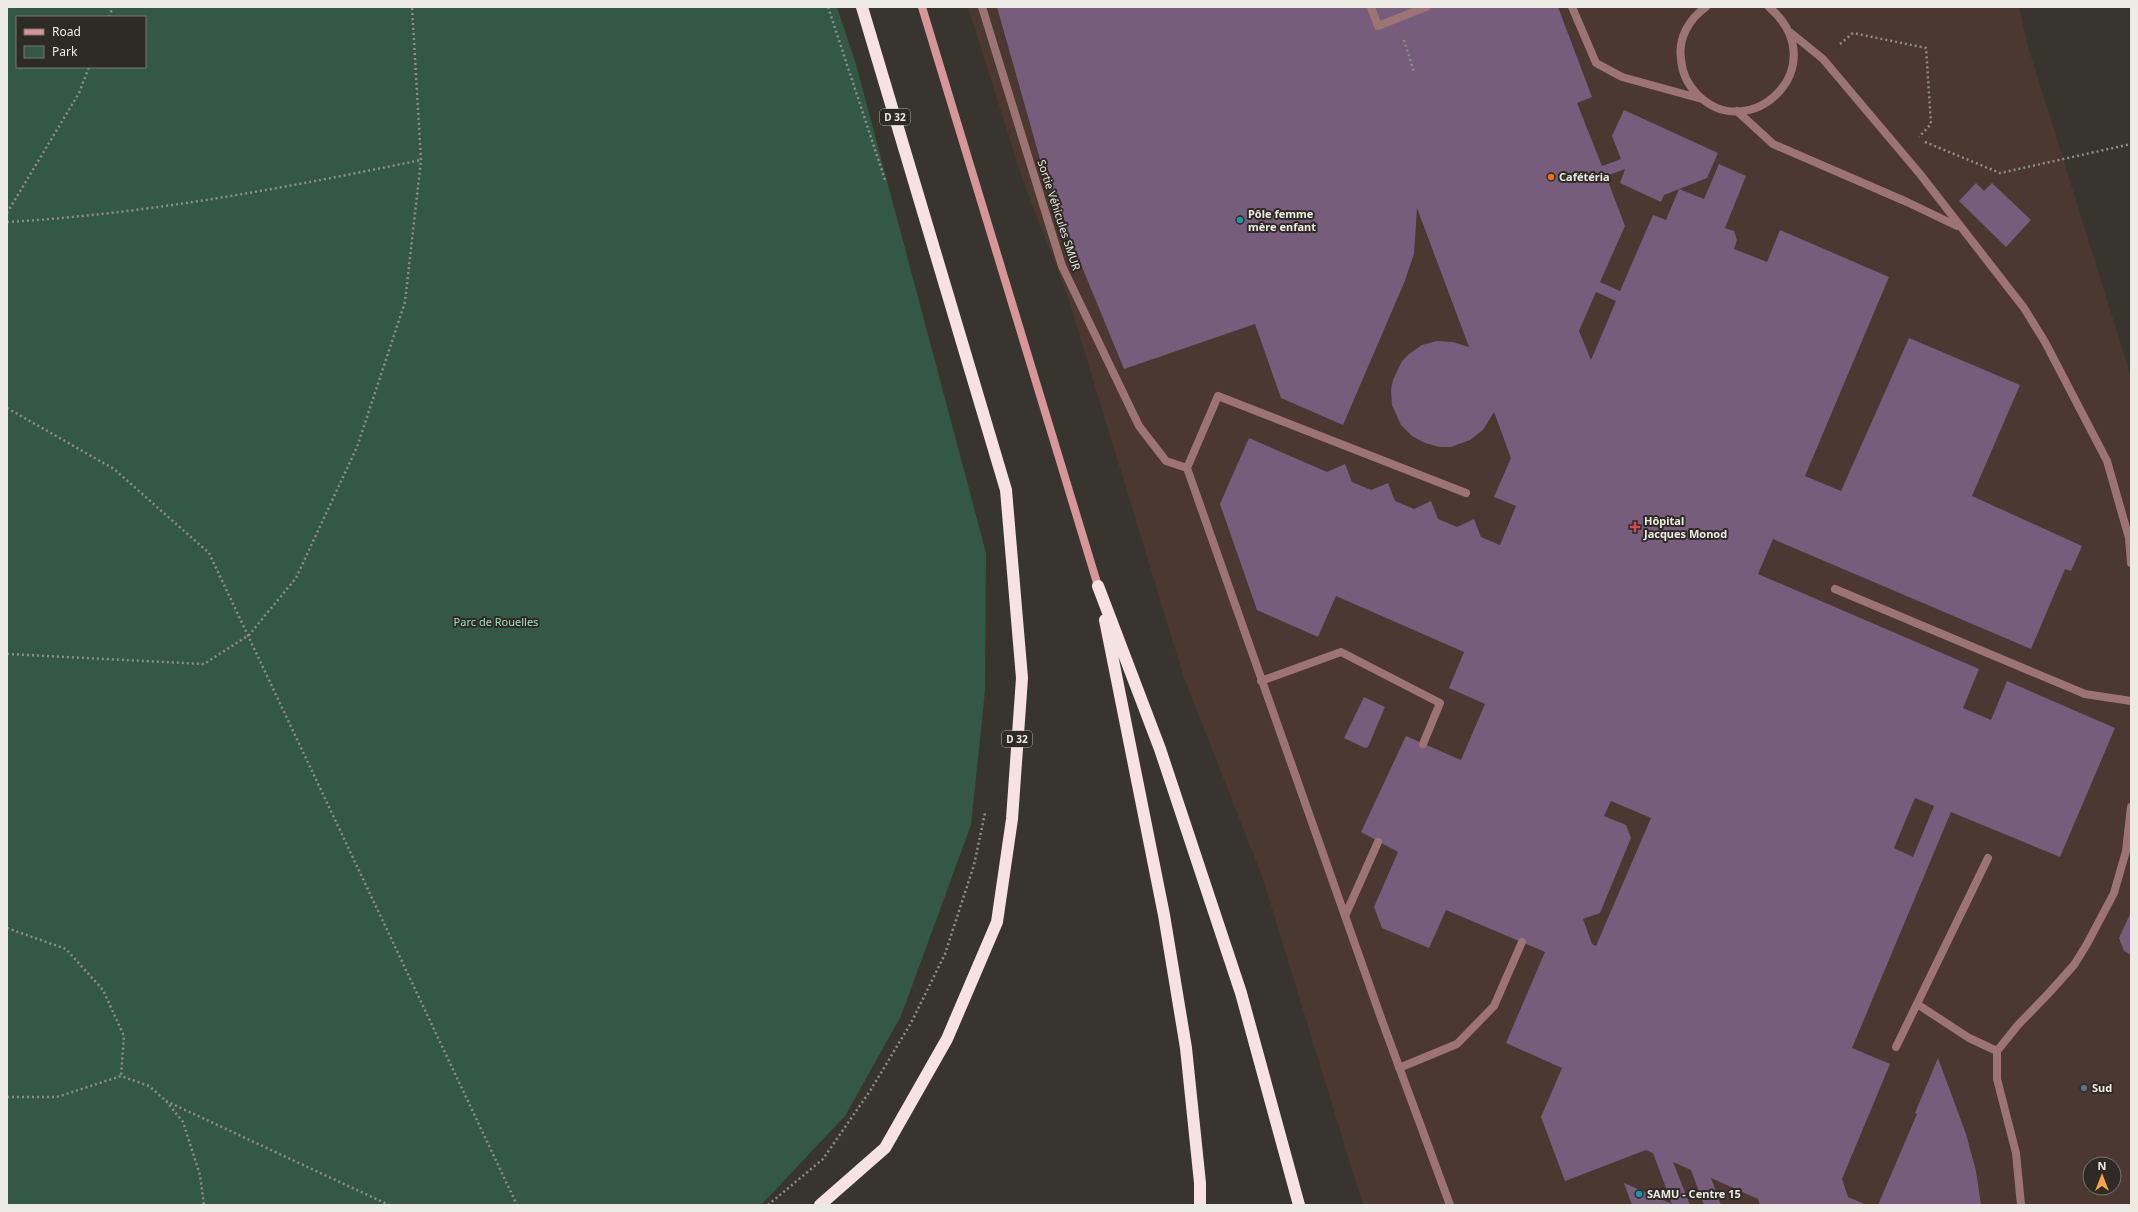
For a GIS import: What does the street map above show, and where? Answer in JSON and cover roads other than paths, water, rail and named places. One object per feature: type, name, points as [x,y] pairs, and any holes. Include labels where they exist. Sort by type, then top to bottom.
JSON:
[{"type":"highway","name":"D 32","points":[[820,1205],[884,1148],[947,1039],[997,922],[1012,819],[1022,678],[1006,490],[862,7]]},
{"type":"highway","points":[[1098,586],[1166,923],[1186,1048],[1200,1183],[1200,1205]]},
{"type":"highway","points":[[1098,586],[1160,749],[1241,992],[1299,1205]]},
{"type":"main road","points":[[922,7],[1098,586]]},
{"type":"lane","name":"Sortie Véhicules SMUR","points":[[982,7],[1062,266],[1139,426],[1166,461],[1187,468]]},
{"type":"lane","points":[[1371,7],[1378,26],[1426,7]]},
{"type":"lane","points":[[1572,7],[1596,63],[1622,77],[1702,99],[1718,108],[1736,111],[1755,108],[1772,100],[1784,86],[1793,69],[1794,51],[1791,33]]},
{"type":"lane","points":[[1702,99],[1689,86],[1682,69],[1680,49],[1685,31],[1696,14],[1706,7]]},
{"type":"lane","points":[[1769,7],[1781,17],[1791,33],[1823,58],[1920,174],[1960,228],[2024,308],[2045,342],[2105,457],[2129,538],[2131,563]]},
{"type":"lane","points":[[1736,111],[1773,144],[1908,202],[1960,228]]},
{"type":"lane","points":[[1450,1205],[1399,1068],[1187,468],[1218,396],[1466,493]]},
{"type":"lane","points":[[1835,589],[2085,694],[2131,701]]},
{"type":"lane","points":[[1261,681],[1341,652],[1440,703],[1423,744]]},
{"type":"lane","points":[[2021,1205],[2016,1153],[1997,1079],[1998,1051],[2023,1020],[2074,965],[2087,944],[2114,893],[2126,851],[2131,807]]},
{"type":"lane","points":[[1345,916],[1378,842]]},
{"type":"lane","points":[[1896,1047],[1988,858]]},
{"type":"lane","points":[[1399,1068],[1457,1044],[1494,1006],[1522,942]]},
{"type":"lane","points":[[1917,1004],[1969,1038],[1998,1051]]},
{"type":"place","name":"Cafétéria","points":[[1551,177]]},
{"type":"place","name":"Pôle femme mère enfant","points":[[1240,220]]},
{"type":"place","name":"Hôpital Jacques Monod","points":[[1635,527]]},
{"type":"place","name":"Sud","points":[[2084,1088]]},
{"type":"place","name":"SAMU - Centre 15","points":[[1639,1194]]},
{"type":"park label","name":"Parc de Rouelles","points":[[496,622]]}]
